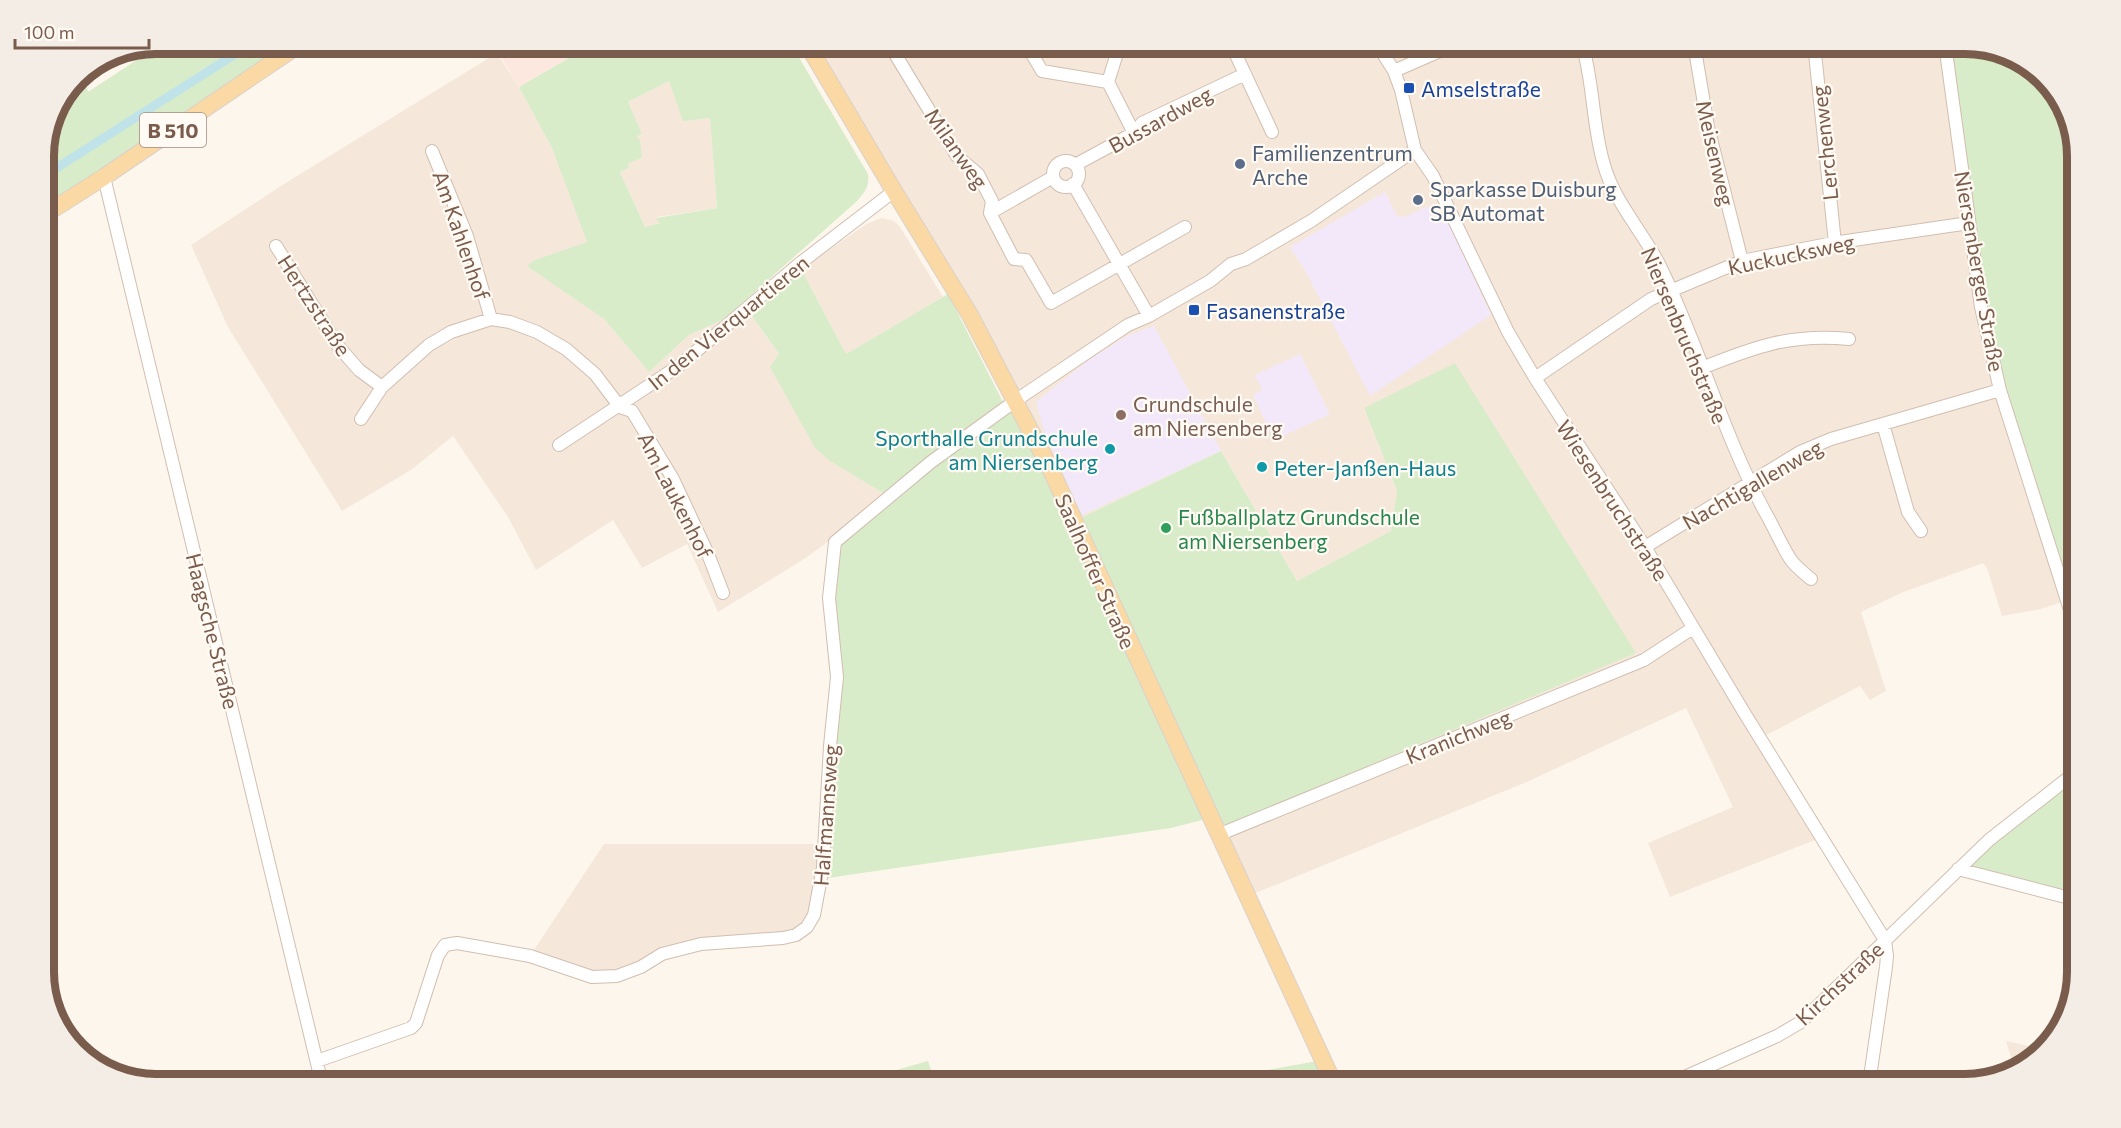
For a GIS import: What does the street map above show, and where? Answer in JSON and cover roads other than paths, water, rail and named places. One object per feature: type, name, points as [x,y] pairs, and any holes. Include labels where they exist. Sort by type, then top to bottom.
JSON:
[{"type":"main road","name":"B 510","points":[[54,209],[285,54]]},
{"type":"main road","name":"Saalhoffer Straße","points":[[813,54],[970,315],[1050,468],[1329,1074]]},
{"type":"street","name":"Milanweg","points":[[895,54],[957,156],[978,174],[992,201],[990,213],[1014,259],[1026,260],[1051,303],[1119,264]]},
{"type":"street","points":[[1032,54],[1042,71],[1108,82]]},
{"type":"street","points":[[1117,54],[1108,82],[1134,133]]},
{"type":"street","points":[[1236,54],[1272,132]]},
{"type":"street","name":"Wiesenbruchstraße","points":[[1383,54],[1394,71],[1401,90],[1415,150],[1433,176],[1503,322],[1535,378],[1645,547],[1885,940]]},
{"type":"street","points":[[1394,71],[1433,54]]},
{"type":"street","name":"Niersenbruchstraße","points":[[1585,54],[1599,146],[1613,187],[1659,263],[1749,483],[1792,561],[1811,579]]},
{"type":"street","name":"Meisenweg","points":[[1696,54],[1708,127],[1742,261]]},
{"type":"street","name":"Lerchenweg","points":[[1815,54],[1835,243]]},
{"type":"street","name":"Niersenberger Straße","points":[[1946,54],[1981,307],[2001,390],[2067,600]]},
{"type":"street","name":"Bussardweg","points":[[1076,165],[1134,133],[1142,123],[1245,74]]},
{"type":"street","points":[[1015,401],[1128,325],[1149,316],[1210,281],[1231,264],[1246,259],[1311,221],[1415,150]]},
{"type":"street","name":"Am Kahlenhof","points":[[432,151],[467,236],[491,319]]},
{"type":"street","points":[[1068,161],[1076,165],[1078,176],[1073,184],[1063,186],[1056,182],[1053,177],[1054,168],[1058,163],[1068,161]]},
{"type":"street","name":"Haagsche Straße","points":[[104,177],[320,1074]]},
{"type":"street","points":[[990,213],[1053,177]]},
{"type":"street","points":[[1073,184],[1149,316]]},
{"type":"street","name":"In den Vierquartieren","points":[[559,446],[697,352],[799,264],[894,191]]},
{"type":"street","name":"Kuckucksweg","points":[[1535,378],[1651,299],[1742,261],[1835,243],[1969,223]]},
{"type":"street","points":[[1119,264],[1185,227]]},
{"type":"street","name":"Hertzstraße","points":[[276,246],[338,346],[359,370],[381,387]]},
{"type":"street","points":[[361,419],[381,387],[429,345],[451,332],[491,319]]},
{"type":"street","name":"Am Laukenhof","points":[[491,319],[510,322],[537,332],[566,349],[595,374],[620,406],[632,411],[673,479],[708,554],[723,593]]},
{"type":"street","points":[[1702,368],[1778,341],[1825,337],[1849,339]]},
{"type":"street","name":"Nachtigallenweg","points":[[1645,547],[1800,452],[1832,439],[2001,390]]},
{"type":"street","name":"Halfmannsweg","points":[[317,1062],[411,1028],[416,1023],[438,955],[445,945],[457,943],[530,956],[592,977],[617,976],[641,967],[662,954],[697,945],[783,938],[803,932],[814,915],[823,867],[830,746],[837,677],[829,598],[835,542],[931,462],[1015,401]]},
{"type":"street","points":[[1883,424],[1908,512],[1921,531]]},
{"type":"street","name":"Kranichweg","points":[[1218,835],[1644,660],[1693,628]]},
{"type":"street","name":"Kirchstraße","points":[[1692,1074],[1777,1036],[1801,1022],[1989,840],[2067,780]]},
{"type":"street","points":[[1958,869],[2067,897]]},
{"type":"street","points":[[1870,1074],[1886,967],[1885,940]]},
{"type":"waterway","points":[[54,170],[235,54]]},
{"type":"place","name":"Amselstraße","points":[[1409,88]]},
{"type":"place","name":"Familienzentrum Arche","points":[[1240,164]]},
{"type":"place","name":"Sparkasse Duisburg SB Automat","points":[[1418,200]]},
{"type":"place","name":"Fasanenstraße","points":[[1194,310]]},
{"type":"place","name":"Grundschule am Niersenberg","points":[[1121,415]]},
{"type":"place","name":"Sporthalle Grundschule am Niersenberg","points":[[1110,449]]},
{"type":"place","name":"Peter-Janßen-Haus","points":[[1262,467]]},
{"type":"place","name":"Fußballplatz Grundschule am Niersenberg","points":[[1166,528]]}]
